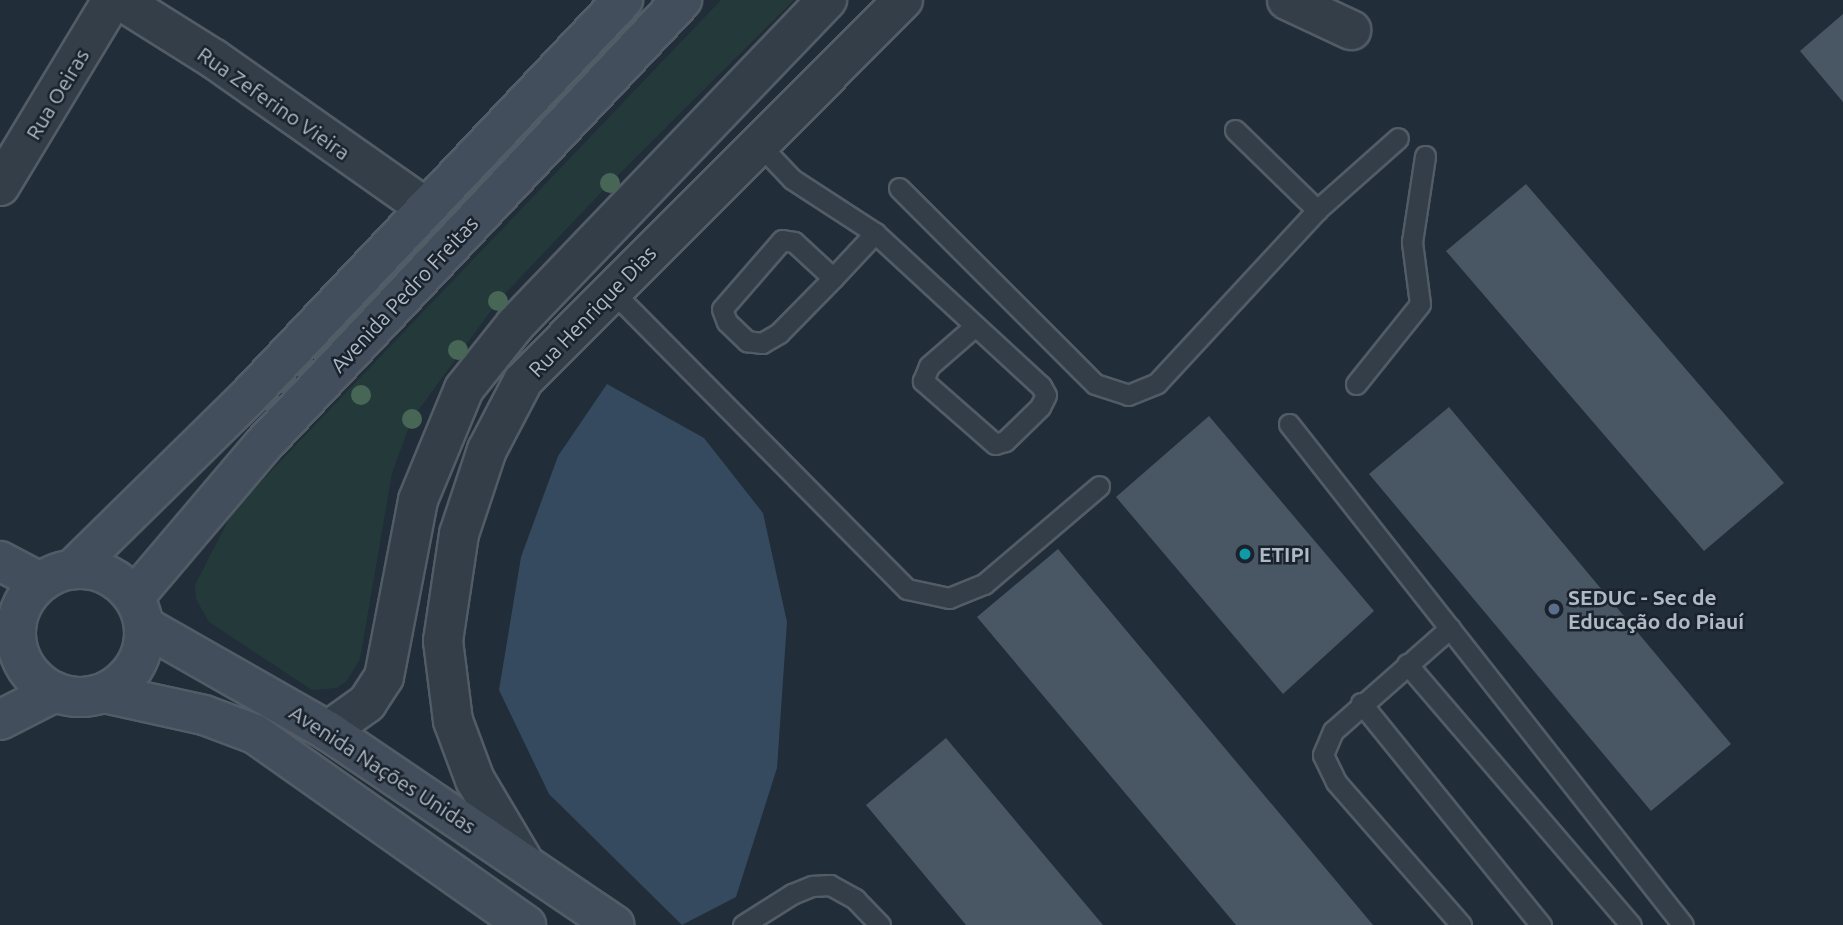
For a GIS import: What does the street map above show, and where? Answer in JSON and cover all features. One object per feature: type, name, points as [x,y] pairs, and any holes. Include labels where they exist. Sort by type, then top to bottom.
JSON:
[{"type":"main road","name":"Avenida Pedro Freitas","points":[[57,576],[248,396],[624,0]]},
{"type":"main road","name":"Avenida Pedro Freitas","points":[[139,611],[255,453],[682,0]]},
{"type":"main road","points":[[0,561],[57,576],[104,573],[139,611],[135,667],[104,693],[88,697],[55,692],[26,668],[8,629],[20,609],[57,576]]},
{"type":"main road","name":"Avenida Nações Unidas","points":[[139,611],[328,730],[522,859],[614,925]]},
{"type":"main road","points":[[0,720],[55,692]]},
{"type":"main road","name":"Avenida Nações Unidas","points":[[104,693],[204,715],[255,734],[526,925]]},
{"type":"street","name":"Rua Oeiras","points":[[0,186],[112,0]]},
{"type":"street","name":"Rua Zeferino Vieira","points":[[120,0],[214,59],[426,208]]},
{"type":"street","name":"Rua Henrique Dias","points":[[328,730],[367,703],[384,677],[418,500],[464,389],[515,325],[827,0]]},
{"type":"street","name":"Rua Henrique Dias","points":[[522,859],[475,780],[453,721],[443,641],[459,534],[487,450],[523,382],[903,0]]},
{"type":"street","points":[[1287,0],[1351,30]]},
{"type":"street","points":[[577,259],[612,291]]},
{"type":"lane","points":[[1235,130],[1317,210]]},
{"type":"lane","points":[[899,188],[1095,384],[1128,395],[1157,383],[1317,210],[1398,138]]},
{"type":"lane","points":[[758,143],[792,179],[875,233],[1041,386],[1046,395],[1005,441],[995,444],[923,381],[929,366],[975,326]]},
{"type":"lane","points":[[1356,384],[1420,304],[1412,242],[1425,156]]},
{"type":"lane","points":[[832,278],[794,242],[782,240],[722,309],[727,322],[747,341],[762,343],[779,333],[832,278],[875,233]]},
{"type":"lane","points":[[612,291],[907,589],[949,598],[984,584],[1099,486]]},
{"type":"lane","points":[[1289,424],[1683,925]]},
{"type":"lane","points":[[1450,628],[1333,731],[1323,755],[1336,782],[1461,925]]},
{"type":"lane","points":[[1408,664],[1631,925]]},
{"type":"lane","points":[[1362,703],[1541,925]]},
{"type":"lane","points":[[743,925],[792,894],[812,886],[830,885],[855,900],[880,925]]},
{"type":"green space","points":[[721,0],[794,0],[610,183],[498,301],[412,419],[392,473],[360,659],[347,681],[337,688],[312,690],[209,622],[196,599],[195,585],[233,511]]},
{"type":"water","points":[[607,384],[704,438],[763,513],[787,622],[777,768],[736,897],[682,925],[549,794],[499,690],[521,557],[558,456]]},
{"type":"building","points":[[1843,14],[1843,102],[1800,51]]},
{"type":"building","points":[[1526,184],[1784,483],[1704,551],[1446,251]]},
{"type":"building","points":[[1449,407],[1731,744],[1651,811],[1369,474]]},
{"type":"building","name":"ETIPI","points":[[1209,416],[1374,611],[1283,694],[1116,497]]},
{"type":"building","points":[[1058,549],[1373,925],[1236,925],[977,617]]},
{"type":"building","points":[[946,738],[1103,925],[966,925],[866,805]]},
{"type":"place","name":"ETIPI","points":[[1245,554]]},
{"type":"place","name":"SEDUC - Sec de Educação do Piauí","points":[[1554,609]]}]
